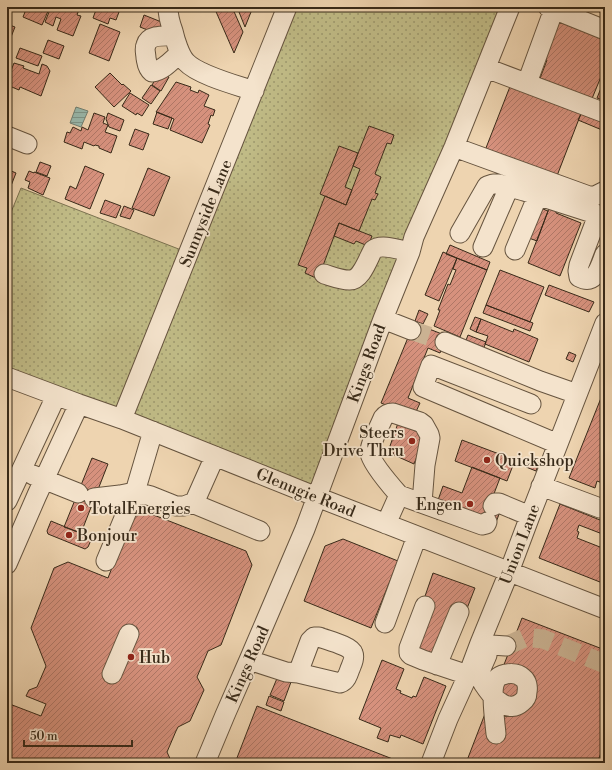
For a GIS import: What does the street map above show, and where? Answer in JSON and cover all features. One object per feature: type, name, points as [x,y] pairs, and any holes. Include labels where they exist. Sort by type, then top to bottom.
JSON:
[{"type":"street","points":[[168,7],[168,13],[177,45],[186,62],[197,70],[254,91]]},
{"type":"street","name":"Sunnyside Lane","points":[[122,419],[287,7]]},
{"type":"street","name":"Kings Road","points":[[205,763],[305,529],[383,318],[410,252],[414,237],[454,147],[510,7]]},
{"type":"street","points":[[527,83],[551,8],[605,30]]},
{"type":"street","points":[[486,68],[605,114]]},
{"type":"street","points":[[7,136],[27,144]]},
{"type":"street","points":[[454,147],[589,196],[594,196],[605,191]]},
{"type":"street","points":[[460,233],[487,186],[499,184],[601,216],[579,265],[579,277],[584,279],[593,278],[599,270],[605,254]]},
{"type":"street","points":[[483,247],[509,187]]},
{"type":"street","points":[[515,250],[538,195]]},
{"type":"street","points":[[324,274],[349,280],[357,278],[376,247],[410,252]]},
{"type":"street","points":[[383,318],[411,330]]},
{"type":"street","name":"Union Lane","points":[[431,763],[448,719],[468,675],[492,645],[509,572],[605,323]]},
{"type":"street","points":[[445,342],[540,381],[577,394]]},
{"type":"street","points":[[531,404],[431,365],[423,387],[558,444]]},
{"type":"street","name":"Glenugie Road","points":[[7,377],[153,431],[317,497],[605,609]]},
{"type":"street","points":[[521,428],[540,381]]},
{"type":"street","points":[[56,396],[14,486],[40,487],[86,495],[120,495],[136,492],[176,506],[184,506],[195,501],[215,456]]},
{"type":"street","points":[[7,564],[40,487],[79,404]]},
{"type":"street","points":[[422,503],[425,465],[430,438],[429,434],[424,425],[420,422],[393,413],[386,414],[371,447],[370,453],[374,462],[399,495],[483,525],[486,524],[495,503],[499,503],[530,516]]},
{"type":"street","points":[[106,561],[136,492],[153,431]]},
{"type":"street","points":[[541,486],[600,508]]},
{"type":"street","points":[[386,524],[399,495]]},
{"type":"street","points":[[192,503],[260,531]]},
{"type":"street","points":[[385,623],[417,536]]},
{"type":"street","points":[[425,606],[409,648],[409,653],[437,665],[468,675]]},
{"type":"street","points":[[437,665],[459,612]]},
{"type":"street","points":[[112,674],[129,634]]},
{"type":"street","points":[[492,645],[480,674],[482,681],[494,698],[496,734]]},
{"type":"street","points":[[249,660],[286,672],[298,673]]},
{"type":"shaded area","points":[[287,7],[509,7],[317,497],[7,377],[7,222],[21,188],[189,253]]},
{"type":"shaded area","points":[[76,107],[88,111],[81,127],[70,123]]},
{"type":"building","points":[[17,7],[44,7],[49,9],[42,25],[23,17],[25,12],[16,9]]},
{"type":"building","points":[[51,7],[65,11],[66,7],[80,7],[77,15],[81,16],[73,36],[57,30],[61,19],[56,17],[53,26],[45,22]]},
{"type":"building","points":[[97,7],[107,7],[119,12],[116,20],[110,18],[108,24],[93,18]]},
{"type":"building","points":[[214,7],[232,7],[243,32],[234,53]]},
{"type":"building","points":[[237,7],[253,7],[245,27]]},
{"type":"building","points":[[587,7],[605,7],[605,14]]},
{"type":"building","points":[[144,15],[164,23],[160,35],[140,27]]},
{"type":"building","points":[[556,17],[605,37],[605,67],[591,101],[539,81],[547,60],[538,56]]},
{"type":"building","points":[[7,24],[15,27],[7,47]]},
{"type":"building","points":[[100,24],[120,32],[109,61],[89,53]]},
{"type":"building","points":[[48,40],[64,46],[59,59],[43,53]]},
{"type":"building","points":[[20,48],[42,56],[38,66],[16,58]]},
{"type":"building","points":[[14,63],[24,66],[23,68],[39,74],[42,64],[47,66],[50,71],[41,96],[20,87],[19,90],[7,85],[7,81]]},
{"type":"building","points":[[160,72],[169,77],[161,91],[152,85]]},
{"type":"building","points":[[110,73],[122,85],[123,84],[131,91],[114,107],[95,87]]},
{"type":"building","points":[[176,82],[191,87],[190,90],[198,93],[199,90],[209,95],[204,106],[215,110],[213,116],[211,115],[208,124],[210,125],[202,143],[170,130],[174,119],[156,112]]},
{"type":"building","points":[[511,84],[582,111],[555,181],[484,153]]},
{"type":"building","points":[[151,85],[160,91],[151,104],[142,98]]},
{"type":"building","points":[[601,88],[605,89],[605,101],[597,98]]},
{"type":"building","points":[[130,93],[149,105],[142,116],[137,113],[136,115],[122,106]]},
{"type":"building","points":[[583,110],[605,118],[605,124],[602,130],[578,120]]},
{"type":"building","points":[[157,112],[172,118],[168,129],[153,124]]},
{"type":"building","points":[[94,113],[105,117],[103,123],[108,125],[105,132],[117,136],[111,153],[99,148],[99,146],[94,146],[84,142],[82,149],[64,142],[67,132],[70,133],[73,127],[81,131],[82,127],[88,130]]},
{"type":"building","points":[[108,113],[124,120],[120,131],[109,127],[106,119]]},
{"type":"building","points":[[369,126],[394,135],[391,144],[387,143],[375,174],[381,177],[375,193],[378,194],[375,200],[372,199],[359,231],[339,223],[318,279],[305,273],[307,268],[298,265],[325,196],[346,205],[360,169],[353,166]]},
{"type":"building","points":[[135,129],[149,134],[143,150],[129,145]]},
{"type":"building","points":[[339,146],[358,153],[345,187],[352,190],[346,205],[320,194]]},
{"type":"building","points":[[40,162],[51,166],[47,176],[36,172]]},
{"type":"building","points":[[85,166],[104,174],[90,209],[65,199],[70,186],[76,189]]},
{"type":"building","points":[[148,168],[170,177],[154,216],[132,208]]},
{"type":"building","points":[[7,169],[16,173],[7,196]]},
{"type":"building","points":[[29,171],[50,178],[43,195],[28,188],[30,182],[25,180]]},
{"type":"building","points":[[105,200],[121,206],[116,218],[100,213]]},
{"type":"building","points":[[124,206],[134,210],[130,219],[120,216]]},
{"type":"building","points":[[550,206],[557,209],[556,213],[581,223],[560,276],[528,263]]},
{"type":"building","points":[[538,207],[548,211],[537,241],[526,237]]},
{"type":"building","points":[[339,223],[372,236],[368,246],[356,241],[354,244],[334,236]]},
{"type":"building","points":[[450,245],[490,262],[487,270],[446,254]]},
{"type":"building","points":[[443,252],[457,258],[439,301],[425,295]]},
{"type":"building","points":[[457,258],[487,270],[460,337],[434,326],[440,310],[438,310],[448,284],[450,285],[456,270],[453,269]]},
{"type":"building","points":[[500,270],[544,287],[530,322],[486,305]]},
{"type":"building","points":[[549,285],[594,302],[589,312],[545,295]]},
{"type":"building","points":[[486,305],[533,323],[530,331],[483,313]]},
{"type":"building","points":[[419,310],[428,314],[423,324],[415,321]]},
{"type":"building","points":[[475,317],[481,319],[476,332],[470,329]]},
{"type":"building","points":[[481,319],[513,332],[514,329],[538,339],[529,362],[485,344],[488,336],[476,332]]},
{"type":"building","points":[[414,323],[447,336],[440,353],[428,348],[408,398],[420,403],[414,416],[381,403]]},
{"type":"building","points":[[468,335],[486,342],[483,350],[465,343]]},
{"type":"building","points":[[569,352],[576,355],[573,362],[566,359]]},
{"type":"building","points":[[605,388],[605,484],[597,481],[595,488],[569,478]]},
{"type":"building","points":[[398,423],[420,432],[424,439],[414,464],[394,455],[390,446]]},
{"type":"building","points":[[462,440],[515,460],[507,481],[455,461]]},
{"type":"building","points":[[92,458],[108,464],[81,533],[64,527]]},
{"type":"building","points":[[529,459],[539,463],[536,471],[526,467]]},
{"type":"building","points":[[472,467],[500,478],[490,504],[501,509],[495,525],[437,503],[443,486],[462,493]]},
{"type":"building","points":[[560,504],[605,522],[605,535],[579,525],[577,538],[605,549],[605,584],[539,558]]},
{"type":"building","points":[[146,512],[246,551],[252,565],[221,645],[208,651],[197,677],[204,690],[190,721],[178,727],[176,731],[167,752],[172,763],[7,763],[7,703],[41,716],[46,704],[26,696],[29,690],[37,687],[46,666],[31,628],[54,568],[68,562],[108,578],[131,518]]},
{"type":"building","points":[[51,521],[92,538],[88,547],[85,549],[48,534],[47,531]]},
{"type":"building","points":[[343,539],[398,561],[371,628],[304,601],[325,546]]},
{"type":"building","points":[[433,573],[475,588],[466,611],[434,662],[413,654],[423,602]]},
{"type":"building","points":[[522,618],[605,650],[605,743],[597,763],[466,763]]},
{"type":"building","points":[[382,660],[404,669],[396,689],[401,691],[400,693],[412,698],[413,696],[416,697],[424,677],[446,686],[423,744],[401,735],[400,738],[390,735],[388,742],[377,738],[381,728],[359,719]]},
{"type":"building","points":[[278,676],[291,682],[284,701],[270,695]]},
{"type":"building","points":[[269,696],[284,702],[281,711],[266,705]]},
{"type":"building","points":[[257,706],[385,756],[403,763],[235,763]]},
{"type":"tunnel","points":[[411,330],[445,342]]},
{"type":"tunnel","points":[[506,646],[524,638],[543,639],[605,664]]},
{"type":"place","name":"Steers Drive Thru","points":[[412,441]]},
{"type":"place","name":"Quickshop","points":[[487,460]]},
{"type":"place","name":"Engen","points":[[470,504]]},
{"type":"place","name":"TotalEnergies","points":[[81,508]]},
{"type":"place","name":"Bonjour","points":[[69,535]]},
{"type":"place","name":"Hub","points":[[131,657]]}]
